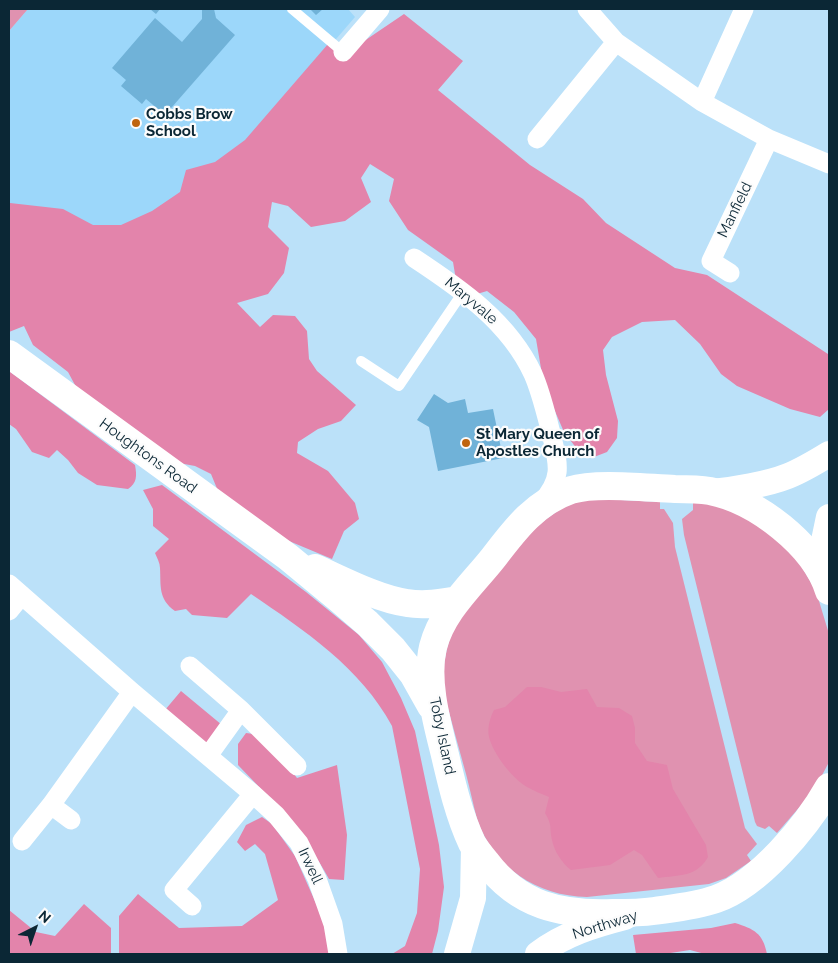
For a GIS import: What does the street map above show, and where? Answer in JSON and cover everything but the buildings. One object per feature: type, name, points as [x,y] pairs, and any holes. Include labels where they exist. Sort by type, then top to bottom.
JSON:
[{"type":"main road","name":"Houghtons Road","points":[[9,354],[288,558],[367,623],[393,649],[413,674],[434,711]]},
{"type":"main road","name":"Toby Island","points":[[828,586],[807,552],[767,517],[744,504],[703,490],[595,486],[575,489],[557,496],[537,508],[516,527],[458,600],[442,625],[433,648],[432,673],[434,711],[459,810],[474,846],[498,878],[519,895],[544,906],[571,912],[601,914],[647,912],[687,907],[716,900],[747,883],[759,873],[819,805],[829,788]]},
{"type":"main road","name":"Houghtons Road","points":[[288,558],[377,594],[406,603],[428,605],[458,600]]},
{"type":"main road","points":[[790,840],[829,826]]},
{"type":"street","points":[[343,52],[380,9]]},
{"type":"street","points":[[587,9],[616,42],[702,102],[769,139],[829,164]]},
{"type":"street","points":[[702,102],[744,9]]},
{"type":"street","points":[[537,139],[616,42]]},
{"type":"street","name":"Manfield","points":[[730,273],[711,260],[769,139]]},
{"type":"street","name":"Maryvale","points":[[414,258],[488,312],[507,333],[534,375],[559,465],[550,494],[537,508]]},
{"type":"street","points":[[703,490],[729,490],[786,477],[829,454]]},
{"type":"street","points":[[559,465],[578,480],[595,486]]},
{"type":"street","points":[[828,586],[824,541],[829,517]]},
{"type":"street","name":"Irwell","points":[[9,611],[15,590],[132,692],[254,794],[276,815],[299,843],[317,879],[330,915],[338,954]]},
{"type":"street","points":[[190,666],[241,710],[297,766]]},
{"type":"street","points":[[22,841],[51,805],[132,692]]},
{"type":"street","points":[[208,756],[241,710]]},
{"type":"street","points":[[192,906],[174,890],[254,794]]},
{"type":"street","points":[[51,805],[72,820]]},
{"type":"street","points":[[457,954],[473,898],[474,846]]},
{"type":"street","name":"Northway","points":[[538,954],[561,939],[584,929],[647,912]]},
{"type":"lane","points":[[292,9],[343,52]]},
{"type":"lane","points":[[361,361],[399,386],[463,292]]},
{"type":"shaded area","points":[[9,9],[28,9],[9,31]]},
{"type":"shaded area","name":"Cobbs Brow School","points":[[28,9],[348,9],[355,17],[133,275],[9,216],[9,31]]},
{"type":"shaded area","points":[[404,14],[463,61],[438,90],[530,165],[583,199],[606,223],[675,268],[707,275],[828,354],[829,409],[820,417],[790,409],[737,386],[721,374],[700,344],[675,320],[642,322],[612,337],[603,350],[606,375],[618,421],[617,438],[607,452],[594,457],[577,449],[564,432],[544,386],[536,339],[514,312],[487,291],[477,294],[456,280],[453,262],[408,230],[389,201],[394,179],[370,164],[361,178],[371,202],[345,221],[311,227],[288,206],[272,202],[268,227],[289,248],[284,273],[268,294],[237,303],[260,327],[273,315],[295,316],[307,331],[309,359],[317,371],[356,405],[341,421],[318,429],[298,442],[297,453],[328,471],[355,503],[359,519],[344,531],[332,559],[277,536],[218,491],[211,474],[195,466],[179,463],[82,398],[68,372],[33,345],[24,326],[9,332],[9,202],[63,209],[93,225],[121,225],[152,211],[180,192],[186,170],[215,162],[245,140],[328,44],[342,56]]},
{"type":"shaded area","points":[[9,371],[135,465],[136,479],[131,487],[128,489],[97,485],[78,473],[57,450],[49,458],[32,452],[16,429],[9,424]]},
{"type":"shaded area","points":[[162,485],[306,592],[359,635],[382,662],[401,698],[415,731],[439,845],[444,887],[438,931],[432,954],[392,954],[405,946],[417,913],[420,869],[392,726],[379,705],[348,668],[311,636],[251,594],[227,618],[192,615],[186,609],[175,611],[166,602],[161,586],[160,566],[155,553],[169,539],[153,526],[153,509],[143,490]]},
{"type":"shaded area","points":[[601,499],[660,502],[660,509],[664,509],[673,523],[675,547],[745,828],[757,844],[747,855],[751,861],[726,878],[709,884],[587,897],[551,891],[535,885],[506,865],[494,852],[477,819],[445,697],[444,664],[452,632],[460,617],[522,536],[572,501]]},
{"type":"shaded area","points":[[693,502],[707,503],[742,514],[793,552],[816,591],[829,634],[829,762],[810,795],[777,833],[769,826],[765,829],[757,826],[755,822],[684,535],[682,519],[693,510]]},
{"type":"shaded area","points":[[527,687],[541,687],[561,692],[587,689],[597,707],[619,708],[632,716],[635,728],[635,743],[647,761],[667,765],[673,789],[706,845],[708,857],[704,864],[687,874],[658,878],[642,855],[634,850],[610,865],[571,870],[568,867],[559,856],[553,844],[550,824],[545,813],[549,797],[527,787],[509,772],[491,744],[489,737],[489,723],[494,710],[505,707]]},
{"type":"shaded area","points":[[181,691],[222,725],[207,744],[165,710]]},
{"type":"shaded area","points":[[246,733],[261,735],[297,778],[337,765],[347,835],[344,880],[329,879],[310,847],[299,833],[276,805],[238,765],[238,744]]},
{"type":"shaded area","points":[[262,817],[272,824],[295,856],[322,917],[331,954],[119,954],[119,916],[138,894],[179,928],[242,926],[278,900],[265,854],[255,844],[245,851],[237,842],[246,825]]},
{"type":"shaded area","points":[[84,904],[111,928],[111,954],[9,954],[9,910],[36,932],[55,936]]},
{"type":"shaded area","points":[[735,923],[757,933],[763,941],[767,954],[705,954],[690,950],[664,954],[636,954],[633,935],[711,928]]},
{"type":"place","name":"Cobbs Brow School","points":[[136,123]]},
{"type":"place","name":"St Mary Queen of Apostles Church","points":[[466,443]]}]
